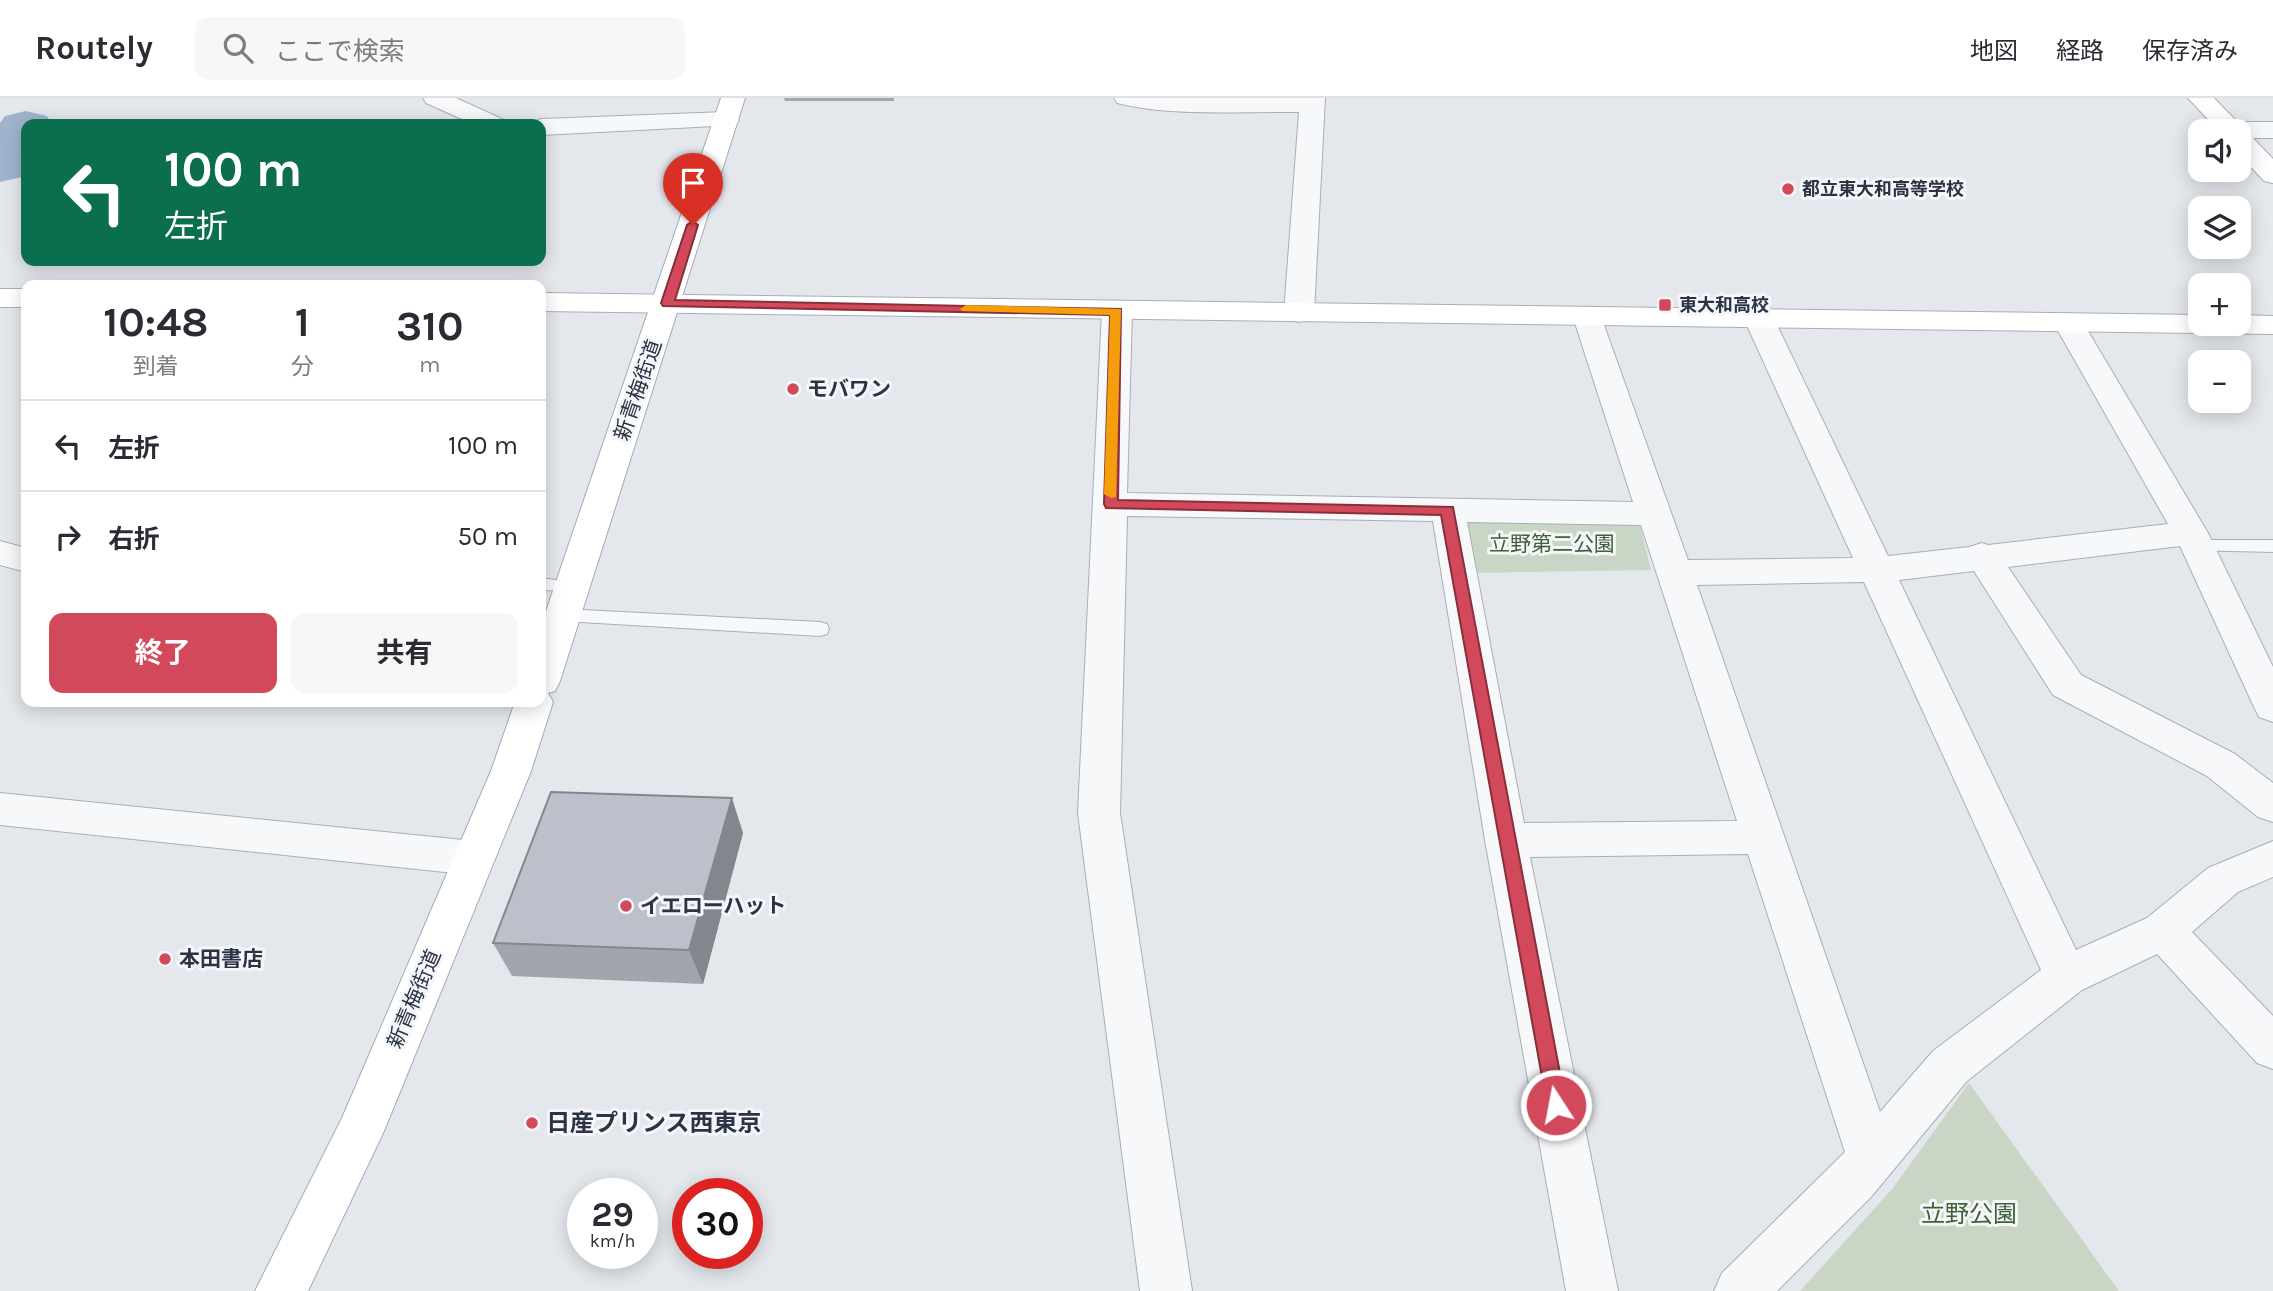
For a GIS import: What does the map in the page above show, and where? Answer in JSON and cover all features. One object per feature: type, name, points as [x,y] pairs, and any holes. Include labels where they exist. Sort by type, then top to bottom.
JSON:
[{"type":"street","points":[[435,98],[482,119]]},
{"type":"street","points":[[1126,98],[1161,102],[1313,102],[1299,313]]},
{"type":"street","points":[[2200,98],[2220,119]]},
{"type":"street","points":[[546,127],[730,109]]},
{"type":"street","name":"新青梅街道","points":[[546,666],[730,109]]},
{"type":"street","points":[[2251,132],[2273,130]]},
{"type":"street","points":[[2251,151],[2273,175]]},
{"type":"street","points":[[0,298],[21,298]]},
{"type":"street","points":[[546,302],[2188,324]]},
{"type":"street","points":[[1117,311],[1099,814],[1166,1291]]},
{"type":"street","points":[[1588,317],[1872,1158]]},
{"type":"street","points":[[1759,318],[2066,976]]},
{"type":"street","points":[[2068,322],[2194,539],[2273,707]]},
{"type":"street","points":[[2251,324],[2273,324]]},
{"type":"street","points":[[1111,504],[1656,514]]},
{"type":"street","points":[[1448,511],[1506,840],[1592,1291]]},
{"type":"street","points":[[1675,573],[1876,570],[1982,555],[2194,539]]},
{"type":"street","points":[[0,553],[21,559]]},
{"type":"street","points":[[1982,555],[2067,685],[2221,765],[2273,806]]},
{"type":"street","name":"新青梅街道","points":[[281,1291],[360,1130],[472,858],[511,771],[532,707]]},
{"type":"street","points":[[0,809],[472,858]]},
{"type":"street","points":[[1506,840],[1765,837]]},
{"type":"street","points":[[1740,1291],[1853,1180],[1950,1066],[2066,976],[2163,931],[2223,880],[2273,858]]},
{"type":"street","points":[[2163,931],[2273,1048]]},
{"type":"lane","points":[[2194,539],[2273,547]]},
{"type":"lane","points":[[546,587],[568,601],[820,629]]},
{"type":"green space","name":"立野第二公園","points":[[1453,515],[1638,517],[1651,570],[1463,573]]},
{"type":"green space","name":"立野公園","points":[[1969,1083],[2119,1291],[1800,1291],[1893,1188]]},
{"type":"building","points":[[551,792],[732,798],[689,950],[493,943]]},
{"type":"waterway","points":[[0,164],[21,136]]},
{"type":"slow traffic","points":[[966,309],[1117,311],[1111,494]]},
{"type":"place","name":"都立東大和高等学校","points":[[1788,189]]},
{"type":"place","name":"東大和高校","points":[[1665,305]]},
{"type":"place","name":"モバワン","points":[[793,389]]},
{"type":"place","name":"イエローハット","points":[[626,906]]},
{"type":"place","name":"本田書店","points":[[165,959]]},
{"type":"place","name":"日産プリンス西東京","points":[[532,1123]]},
{"type":"route","points":[[693,225],[668,303],[1117,311],[1111,504],[1448,511],[1556,1105]]}]
